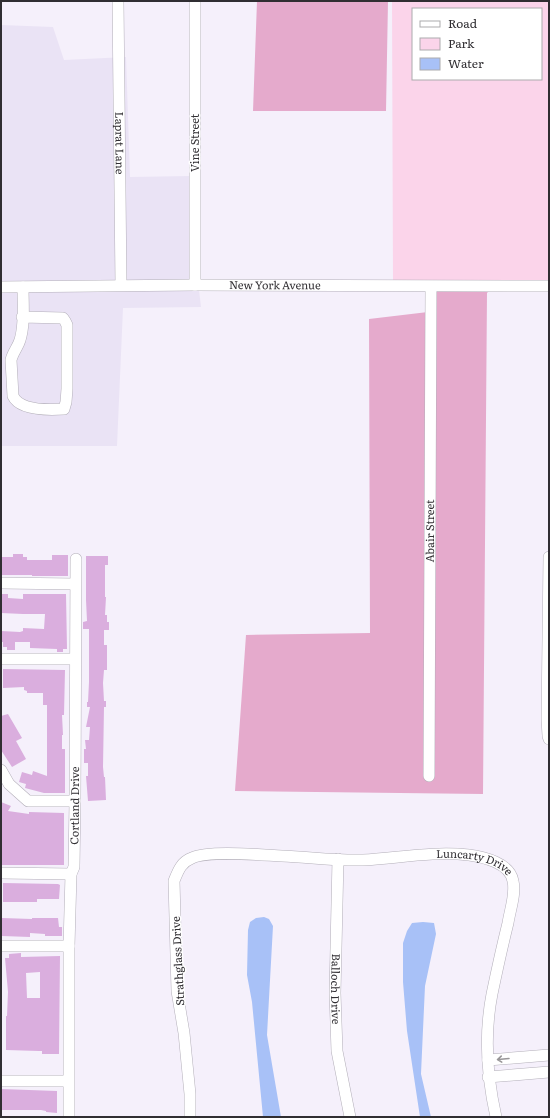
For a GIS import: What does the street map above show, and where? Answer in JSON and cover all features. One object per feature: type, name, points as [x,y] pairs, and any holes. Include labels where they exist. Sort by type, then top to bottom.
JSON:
[{"type":"street","name":"Laprat Lane","points":[[118,1],[121,285]]},
{"type":"street","name":"Vine Street","points":[[195,1],[195,285]]},
{"type":"street","name":"New York Avenue","points":[[1,287],[121,285],[431,287],[549,286]]},
{"type":"street","points":[[22,317],[63,318],[66,321],[67,389],[64,409],[50,410],[32,408],[15,401],[13,396],[11,360],[20,340],[23,287]]},
{"type":"street","name":"Abair Street","points":[[429,776],[431,287]]},
{"type":"street","points":[[549,557],[547,719],[549,739]]},
{"type":"street","name":"Cortland Drive","points":[[69,1117],[69,946],[71,874],[74,866],[76,559]]},
{"type":"street","points":[[1,583],[75,584]]},
{"type":"street","points":[[1,659],[75,659]]},
{"type":"street","points":[[1,770],[9,784],[28,801],[75,801]]},
{"type":"street","name":"Luncarty Drive","points":[[190,858],[201,854],[240,854],[362,860],[442,854],[470,855],[494,861],[506,868],[513,880],[513,895],[492,996],[487,1045],[488,1077],[496,1117]]},
{"type":"street","name":"Strathglass Drive","points":[[190,858],[178,870],[174,881],[177,992],[184,1033],[190,1094],[190,1117]]},
{"type":"street","name":"Balloch Drive","points":[[338,859],[335,993],[337,1050],[350,1117]]},
{"type":"street","points":[[1,874],[71,874]]},
{"type":"street","points":[[1,946],[69,946]]},
{"type":"street","points":[[488,1060],[549,1055]]},
{"type":"street","points":[[533,1056],[534,1073]]},
{"type":"street","points":[[488,1077],[549,1072]]},
{"type":"street","points":[[1,1081],[68,1081]]},
{"type":"shaded area","points":[[257,1],[388,1],[386,111],[253,111]]},
{"type":"shaded area","points":[[1,25],[53,27],[64,60],[126,57],[130,177],[190,176],[199,280],[1,283]]},
{"type":"shaded area","points":[[199,290],[201,307],[123,308],[117,446],[1,446],[1,292]]},
{"type":"shaded area","points":[[427,291],[489,291],[487,293],[483,794],[235,791],[246,635],[370,633],[369,319],[428,312]]},
{"type":"green space","points":[[392,1],[549,1],[549,281],[393,281]]},
{"type":"water","points":[[264,917],[269,919],[273,926],[267,1035],[281,1117],[263,1117],[252,1002],[247,975],[248,930],[250,922],[256,918]]},
{"type":"water","points":[[412,923],[434,923],[436,934],[425,986],[421,1074],[431,1117],[420,1117],[407,1031],[403,982],[403,943],[407,931]]},
{"type":"building","points":[[13,554],[23,554],[23,557],[27,557],[27,560],[52,560],[52,555],[68,555],[68,576],[1,575],[1,557],[13,557]]},
{"type":"building","points":[[86,556],[108,556],[108,565],[105,565],[105,615],[107,615],[107,622],[109,622],[109,630],[104,630],[104,645],[107,645],[107,670],[104,670],[103,683],[104,701],[106,701],[106,707],[104,707],[103,767],[106,800],[88,801],[86,776],[88,776],[88,763],[84,763],[84,749],[86,749],[85,740],[89,740],[90,727],[86,727],[90,707],[87,707],[89,682],[89,629],[83,629],[83,622],[87,621]]},
{"type":"building","points":[[1,594],[8,594],[8,598],[23,599],[23,594],[66,594],[67,649],[63,649],[63,652],[57,652],[57,649],[30,648],[30,642],[15,642],[15,650],[7,650],[7,647],[3,647],[3,642],[1,642],[1,631],[20,632],[23,631],[23,628],[44,629],[45,614],[1,613]]},
{"type":"building","points":[[3,669],[65,670],[64,715],[62,715],[62,749],[65,749],[65,793],[44,793],[25,788],[26,784],[19,782],[22,772],[32,775],[33,771],[47,776],[47,705],[43,705],[43,693],[27,693],[27,691],[24,690],[24,687],[3,688]]},
{"type":"building","points":[[8,714],[22,738],[16,741],[26,759],[12,767],[1,750],[1,716]]},
{"type":"building","points":[[1,802],[11,806],[8,811],[29,814],[29,812],[64,813],[64,865],[1,865]]},
{"type":"building","points":[[3,883],[58,884],[60,885],[59,899],[37,899],[37,902],[3,902]]},
{"type":"building","points":[[2,918],[58,918],[59,927],[62,927],[62,936],[45,936],[45,934],[30,933],[30,937],[2,936]]},
{"type":"building","points":[[21,953],[21,957],[60,956],[59,1054],[42,1054],[42,1051],[6,1050],[8,992],[5,958],[9,958],[9,954]],"holes":[[[40,972],[40,998],[27,998],[26,973]]]},
{"type":"building","points":[[1,1089],[57,1091],[57,1113],[41,1110],[1,1110]]}]
